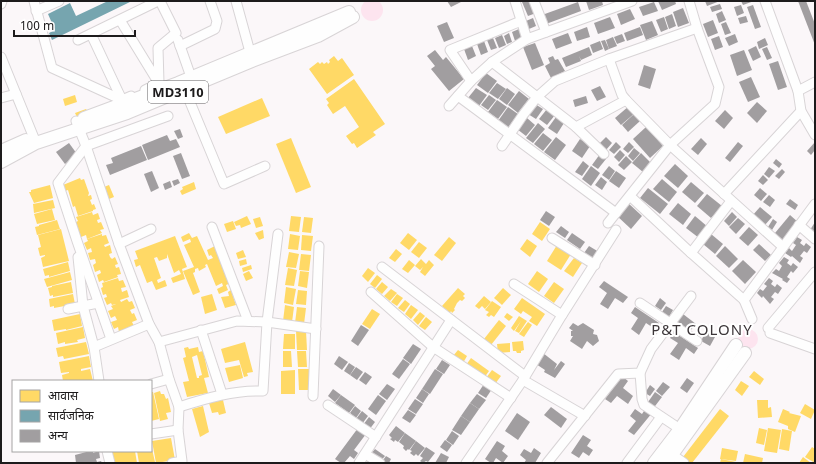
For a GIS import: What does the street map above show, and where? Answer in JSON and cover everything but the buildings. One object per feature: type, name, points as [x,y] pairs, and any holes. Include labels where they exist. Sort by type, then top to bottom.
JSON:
[{"type":"main road","name":"MD3110","points":[[1,151],[78,125],[124,105],[182,86],[318,36],[353,14],[250,52],[191,77],[182,86]]},
{"type":"main road","name":"MD3110","points":[[1,162],[34,140]]},
{"type":"main road","points":[[654,463],[668,456],[741,349],[680,430],[668,456]]},
{"type":"street","points":[[34,1],[52,68],[124,105]]},
{"type":"street","points":[[36,11],[59,1]]},
{"type":"street","points":[[78,40],[159,1],[176,33],[191,77]]},
{"type":"street","points":[[180,46],[214,29],[217,21],[210,1]]},
{"type":"street","points":[[236,1],[250,52]]},
{"type":"street","points":[[515,1],[528,39]]},
{"type":"street","points":[[534,1],[546,32]]},
{"type":"street","points":[[449,106],[471,81],[492,62],[528,39],[632,1]]},
{"type":"street","points":[[608,224],[670,146],[715,104],[719,87],[697,28],[689,1]]},
{"type":"street","points":[[765,1],[798,91],[802,111],[815,135]]},
{"type":"street","points":[[120,20],[159,83]]},
{"type":"street","points":[[471,81],[450,50],[521,21]]},
{"type":"street","points":[[502,146],[523,115],[555,81],[609,59],[697,28]]},
{"type":"street","points":[[159,83],[158,48],[176,33]]},
{"type":"street","points":[[91,34],[124,105]]},
{"type":"street","points":[[1,57],[34,140]]},
{"type":"street","points":[[609,59],[622,95],[626,100],[670,146],[783,248]]},
{"type":"street","points":[[492,62],[576,127],[604,154]]},
{"type":"street","points":[[798,91],[815,82]]},
{"type":"street","points":[[124,105],[159,83]]},
{"type":"street","points":[[182,86],[224,184],[265,166]]},
{"type":"street","points":[[1,98],[16,94]]},
{"type":"street","points":[[458,96],[509,136],[616,213]]},
{"type":"street","points":[[576,127],[626,100]]},
{"type":"street","points":[[691,253],[727,198],[802,111]]},
{"type":"street","points":[[111,339],[58,183],[86,146],[168,116]]},
{"type":"street","points":[[78,125],[119,244],[150,324],[159,342],[169,379],[179,407],[178,430],[182,462],[172,463]]},
{"type":"street","points":[[630,196],[744,300],[752,319]]},
{"type":"street","points":[[744,300],[815,204]]},
{"type":"street","points":[[799,225],[815,239]]},
{"type":"street","points":[[212,227],[248,322]]},
{"type":"street","points":[[119,244],[151,229]]},
{"type":"street","points":[[466,463],[524,378],[616,230]]},
{"type":"street","points":[[179,407],[222,394],[252,390],[263,391],[267,322],[278,234]]},
{"type":"street","points":[[552,238],[595,265]]},
{"type":"street","points":[[77,241],[82,306],[94,347],[99,380]]},
{"type":"street","points":[[314,396],[319,246]]},
{"type":"street","points":[[382,267],[524,378],[585,416]]},
{"type":"street","points":[[815,272],[769,331],[815,348]]},
{"type":"street","points":[[514,284],[562,315]]},
{"type":"street","points":[[371,292],[434,347],[511,398]]},
{"type":"street","points":[[680,430],[644,405],[642,399],[640,373],[651,349],[691,296]]},
{"type":"street","points":[[68,309],[98,303]]},
{"type":"street","points":[[640,303],[697,342]]},
{"type":"street","points":[[359,463],[451,320]]},
{"type":"street","points":[[159,342],[237,321],[267,322],[316,329]]},
{"type":"street","points":[[94,347],[150,324]]},
{"type":"street","points":[[201,330],[222,394]]},
{"type":"street","points":[[547,463],[618,374],[640,373]]},
{"type":"street","points":[[152,384],[169,379]]},
{"type":"street","points":[[328,405],[376,437]]},
{"type":"street","points":[[627,463],[661,417]]},
{"type":"street","points":[[152,434],[178,430]]},
{"type":"street","points":[[107,452],[110,463]]},
{"type":"street","points":[[365,454],[380,463]]},
{"type":"street","points":[[668,456],[684,463]]},
{"type":"shaded area","points":[[372,-1],[380,2],[383,10],[380,18],[372,21],[364,18],[361,10],[364,2]]},
{"type":"shaded area","points":[[748,329],[755,332],[758,339],[755,346],[748,349],[741,346],[738,339],[741,332]]},
{"type":"district","name":"P&T COLONY","points":[[702,330]]}]
